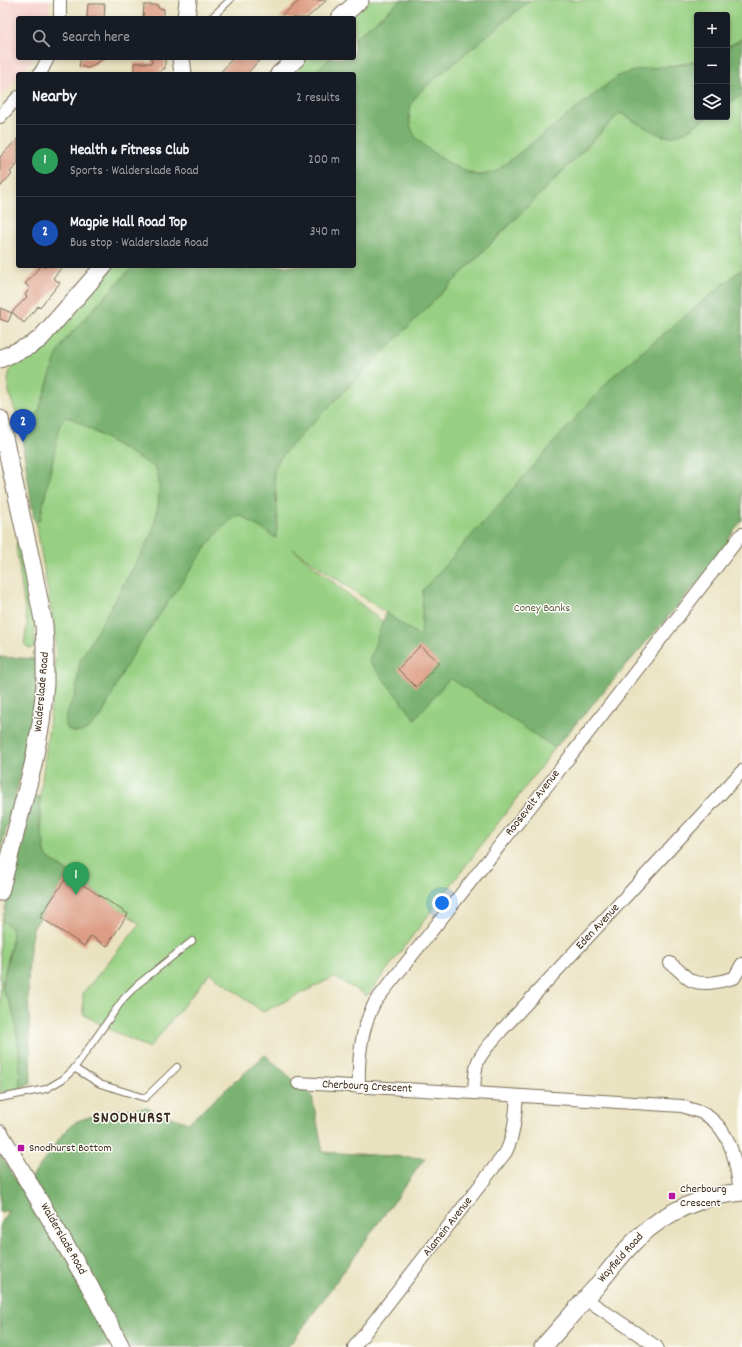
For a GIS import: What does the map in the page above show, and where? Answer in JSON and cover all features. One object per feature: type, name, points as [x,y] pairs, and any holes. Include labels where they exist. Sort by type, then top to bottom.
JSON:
[{"type":"street","points":[[60,0],[60,16]]},
{"type":"street","points":[[186,16],[188,0]]},
{"type":"street","points":[[342,16],[360,0]]},
{"type":"street","points":[[40,72],[47,60]]},
{"type":"street","points":[[181,60],[183,72]]},
{"type":"street","points":[[281,72],[295,60]]},
{"type":"street","points":[[0,117],[16,99]]},
{"type":"street","points":[[0,359],[31,345],[40,339],[102,268]]},
{"type":"street","name":"Walderslade Road","points":[[0,892],[33,765],[45,684],[44,625],[1,426]]},
{"type":"street","name":"Roosevelt Avenue","points":[[359,1087],[359,1065],[362,1044],[368,1020],[376,1002],[742,534]]},
{"type":"street","name":"Eden Avenue","points":[[474,1093],[477,1066],[484,1051],[742,771]]},
{"type":"street","points":[[670,962],[691,981],[704,983],[734,978],[742,964]]},
{"type":"street","name":"Cherbourg Crescent","points":[[298,1083],[682,1106],[700,1112],[713,1120],[722,1131],[734,1154],[741,1192]]},
{"type":"street","name":"Alamein Avenue","points":[[354,1347],[506,1152],[512,1139],[517,1096]]},
{"type":"street","name":"Walderslade Road","points":[[0,1134],[89,1285],[121,1347]]},
{"type":"street","name":"Wayfield Road","points":[[543,1347],[637,1239],[658,1222],[691,1204],[714,1197],[741,1192]]},
{"type":"street","points":[[586,1299],[657,1347]]},
{"type":"lane","points":[[213,16],[230,0]]},
{"type":"lane","points":[[0,1098],[46,1089],[63,1079],[74,1068],[124,998],[137,985],[192,941]]},
{"type":"lane","points":[[74,1068],[100,1084],[145,1098],[177,1068]]},
{"type":"shaded area","points":[[0,0],[49,0],[49,16],[16,16],[16,60],[32,60],[22,72],[16,72],[16,79],[0,98]]},
{"type":"green space","points":[[366,0],[401,0],[356,37],[356,16],[348,16]]},
{"type":"green space","points":[[401,0],[530,0],[425,87],[412,103],[409,112],[410,123],[415,136],[427,148],[455,166],[473,174],[480,175],[495,172],[618,76],[641,69],[694,62],[694,120],[703,120],[683,133],[668,136],[654,132],[620,113],[280,458],[274,470],[278,519],[276,538],[240,515],[231,520],[219,531],[206,547],[141,642],[125,668],[101,717],[88,729],[81,732],[72,732],[67,728],[65,722],[70,705],[75,696],[80,661],[151,536],[157,511],[159,493],[158,476],[156,468],[73,419],[66,417],[61,422],[59,428],[40,520],[36,522],[34,519],[23,445],[24,431],[39,410],[56,357],[65,340],[131,268],[356,268],[356,72],[314,72],[329,60],[356,60],[356,37]]},
{"type":"green space","points":[[530,0],[742,0],[742,39],[730,45],[730,12],[694,12],[694,62],[618,76],[495,172],[482,175],[464,171],[435,154],[415,136],[410,123],[409,112],[412,103],[425,87]]},
{"type":"green space","points":[[742,39],[742,95],[730,102],[730,48],[730,45]]},
{"type":"green space","points":[[299,60],[329,60],[314,72],[286,72]]},
{"type":"green space","points":[[742,95],[742,269],[613,376],[421,637],[293,549],[410,644],[508,712],[555,748],[367,996],[334,977],[263,1012],[210,973],[149,1048],[103,1026],[83,1014],[83,993],[140,924],[46,856],[42,837],[40,797],[52,702],[56,648],[36,522],[40,519],[27,429],[22,428],[10,397],[8,381],[9,373],[13,365],[50,339],[112,268],[131,268],[65,340],[39,410],[27,428],[66,417],[73,419],[226,509],[620,113],[663,136],[683,133],[702,120],[730,120],[730,102]]},
{"type":"green space","name":"Coney Banks","points":[[742,269],[742,520],[728,539],[729,546],[555,748],[450,678],[415,719],[369,661],[386,613],[421,637],[423,590],[613,376]]},
{"type":"green space","points":[[17,541],[34,616],[35,646],[30,649],[24,644],[27,624],[16,546]]},
{"type":"green space","points":[[0,657],[38,659],[35,709],[24,762],[0,853]]},
{"type":"green space","points":[[36,796],[40,797],[40,822],[46,856],[69,873],[33,929],[29,959],[28,984],[31,1083],[20,1088],[19,1050],[15,1020],[10,1004],[2,989],[13,936],[10,927],[2,921],[33,799]]},
{"type":"green space","points":[[2,921],[10,927],[13,936],[2,983],[5,996],[10,1004],[15,1020],[19,1050],[20,1088],[0,1092],[0,929]]},
{"type":"green space","points":[[265,1055],[312,1096],[323,1152],[425,1158],[294,1340],[286,1347],[0,1347],[0,1223],[9,1210],[0,1212],[0,1154],[22,1191],[64,1132],[77,1121],[98,1114],[118,1110],[147,1108],[188,1123]]},
{"type":"building","points":[[300,0],[327,0],[309,16],[281,16]]},
{"type":"building","points":[[88,4],[105,4],[104,16],[87,16]]},
{"type":"building","points":[[144,5],[158,5],[158,8],[164,9],[164,16],[143,16]]},
{"type":"building","points":[[80,60],[102,60],[88,68],[79,66]]},
{"type":"building","points":[[151,60],[165,60],[165,69],[161,69],[161,72],[134,72],[134,63],[152,63]]},
{"type":"building","points":[[231,60],[259,60],[249,72],[221,72]]},
{"type":"building","points":[[16,140],[16,166],[10,172],[12,174],[0,187],[0,157]]},
{"type":"building","points":[[39,268],[61,268],[53,278],[60,283],[24,323],[12,312],[27,297],[25,295],[30,288],[25,284]]},
{"type":"building","points":[[0,308],[12,313],[8,322],[0,319]]},
{"type":"building","points":[[420,646],[439,663],[416,687],[398,669]]},
{"type":"building","points":[[68,875],[128,914],[107,946],[91,936],[84,946],[40,917]]},
{"type":"place","name":"Magpie Hall Road Top","points":[[23,442]]},
{"type":"place","name":"Health & Fitness Club","points":[[76,895]]},
{"type":"place","name":"Snodhurst Bottom","points":[[21,1148]]},
{"type":"place","name":"Cherbourg Crescent","points":[[672,1196]]},
{"type":"district","name":"SNODHURST","points":[[132,1118]]}]
